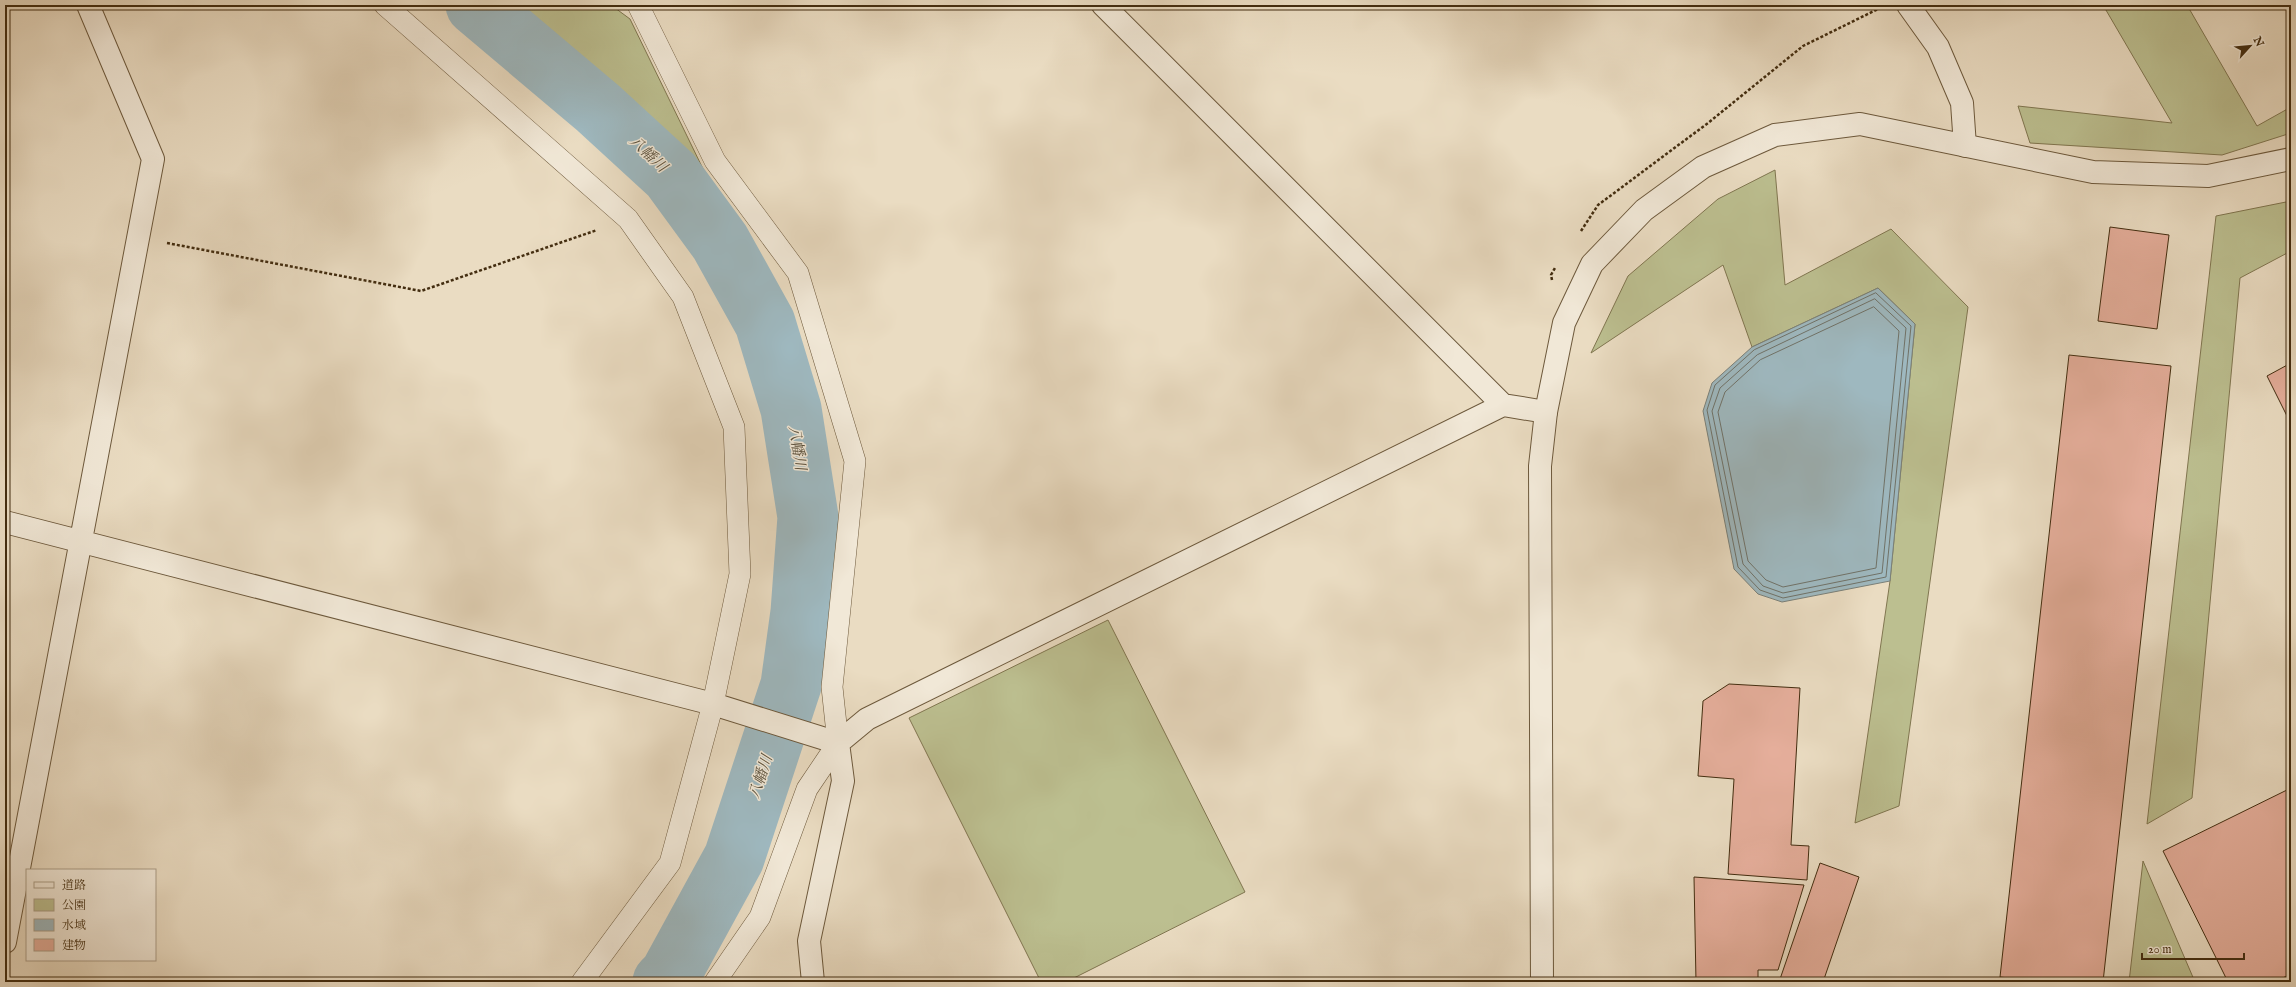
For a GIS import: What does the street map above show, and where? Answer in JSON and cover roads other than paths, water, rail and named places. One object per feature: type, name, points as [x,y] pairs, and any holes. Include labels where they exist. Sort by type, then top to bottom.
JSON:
[{"type":"street","points":[[5,942],[82,542],[153,159],[88,5]]},
{"type":"street","points":[[1103,5],[1503,405]]},
{"type":"street","points":[[1908,5],[1938,47],[1962,103],[1965,146]]},
{"type":"street","points":[[1542,982],[1540,466],[1546,412],[1564,323],[1592,264],[1644,210],[1703,167],[1775,135],[1860,124],[2093,172],[2208,176],[2291,159]]},
{"type":"street","points":[[5,522],[712,704],[829,741],[867,719],[1503,405],[1546,412]]},
{"type":"street","points":[[813,982],[809,941],[843,781],[829,741]]},
{"type":"lane","points":[[385,5],[628,219],[683,297],[734,427],[740,574],[712,704],[670,863],[582,982]]},
{"type":"lane","points":[[638,5],[715,161],[798,273],[855,461],[832,687],[829,741],[807,789],[760,917],[715,982]]},
{"type":"water","points":[[1878,288],[1915,324],[1890,581],[1782,602],[1758,594],[1734,569],[1703,411],[1712,383],[1752,347]]},
{"type":"waterway","name":"八幡川","points":[[476,5],[598,108],[671,175],[720,242],[765,323],[791,409],[808,517],[801,612],[791,685],[734,858],[670,975],[663,982]]}]
